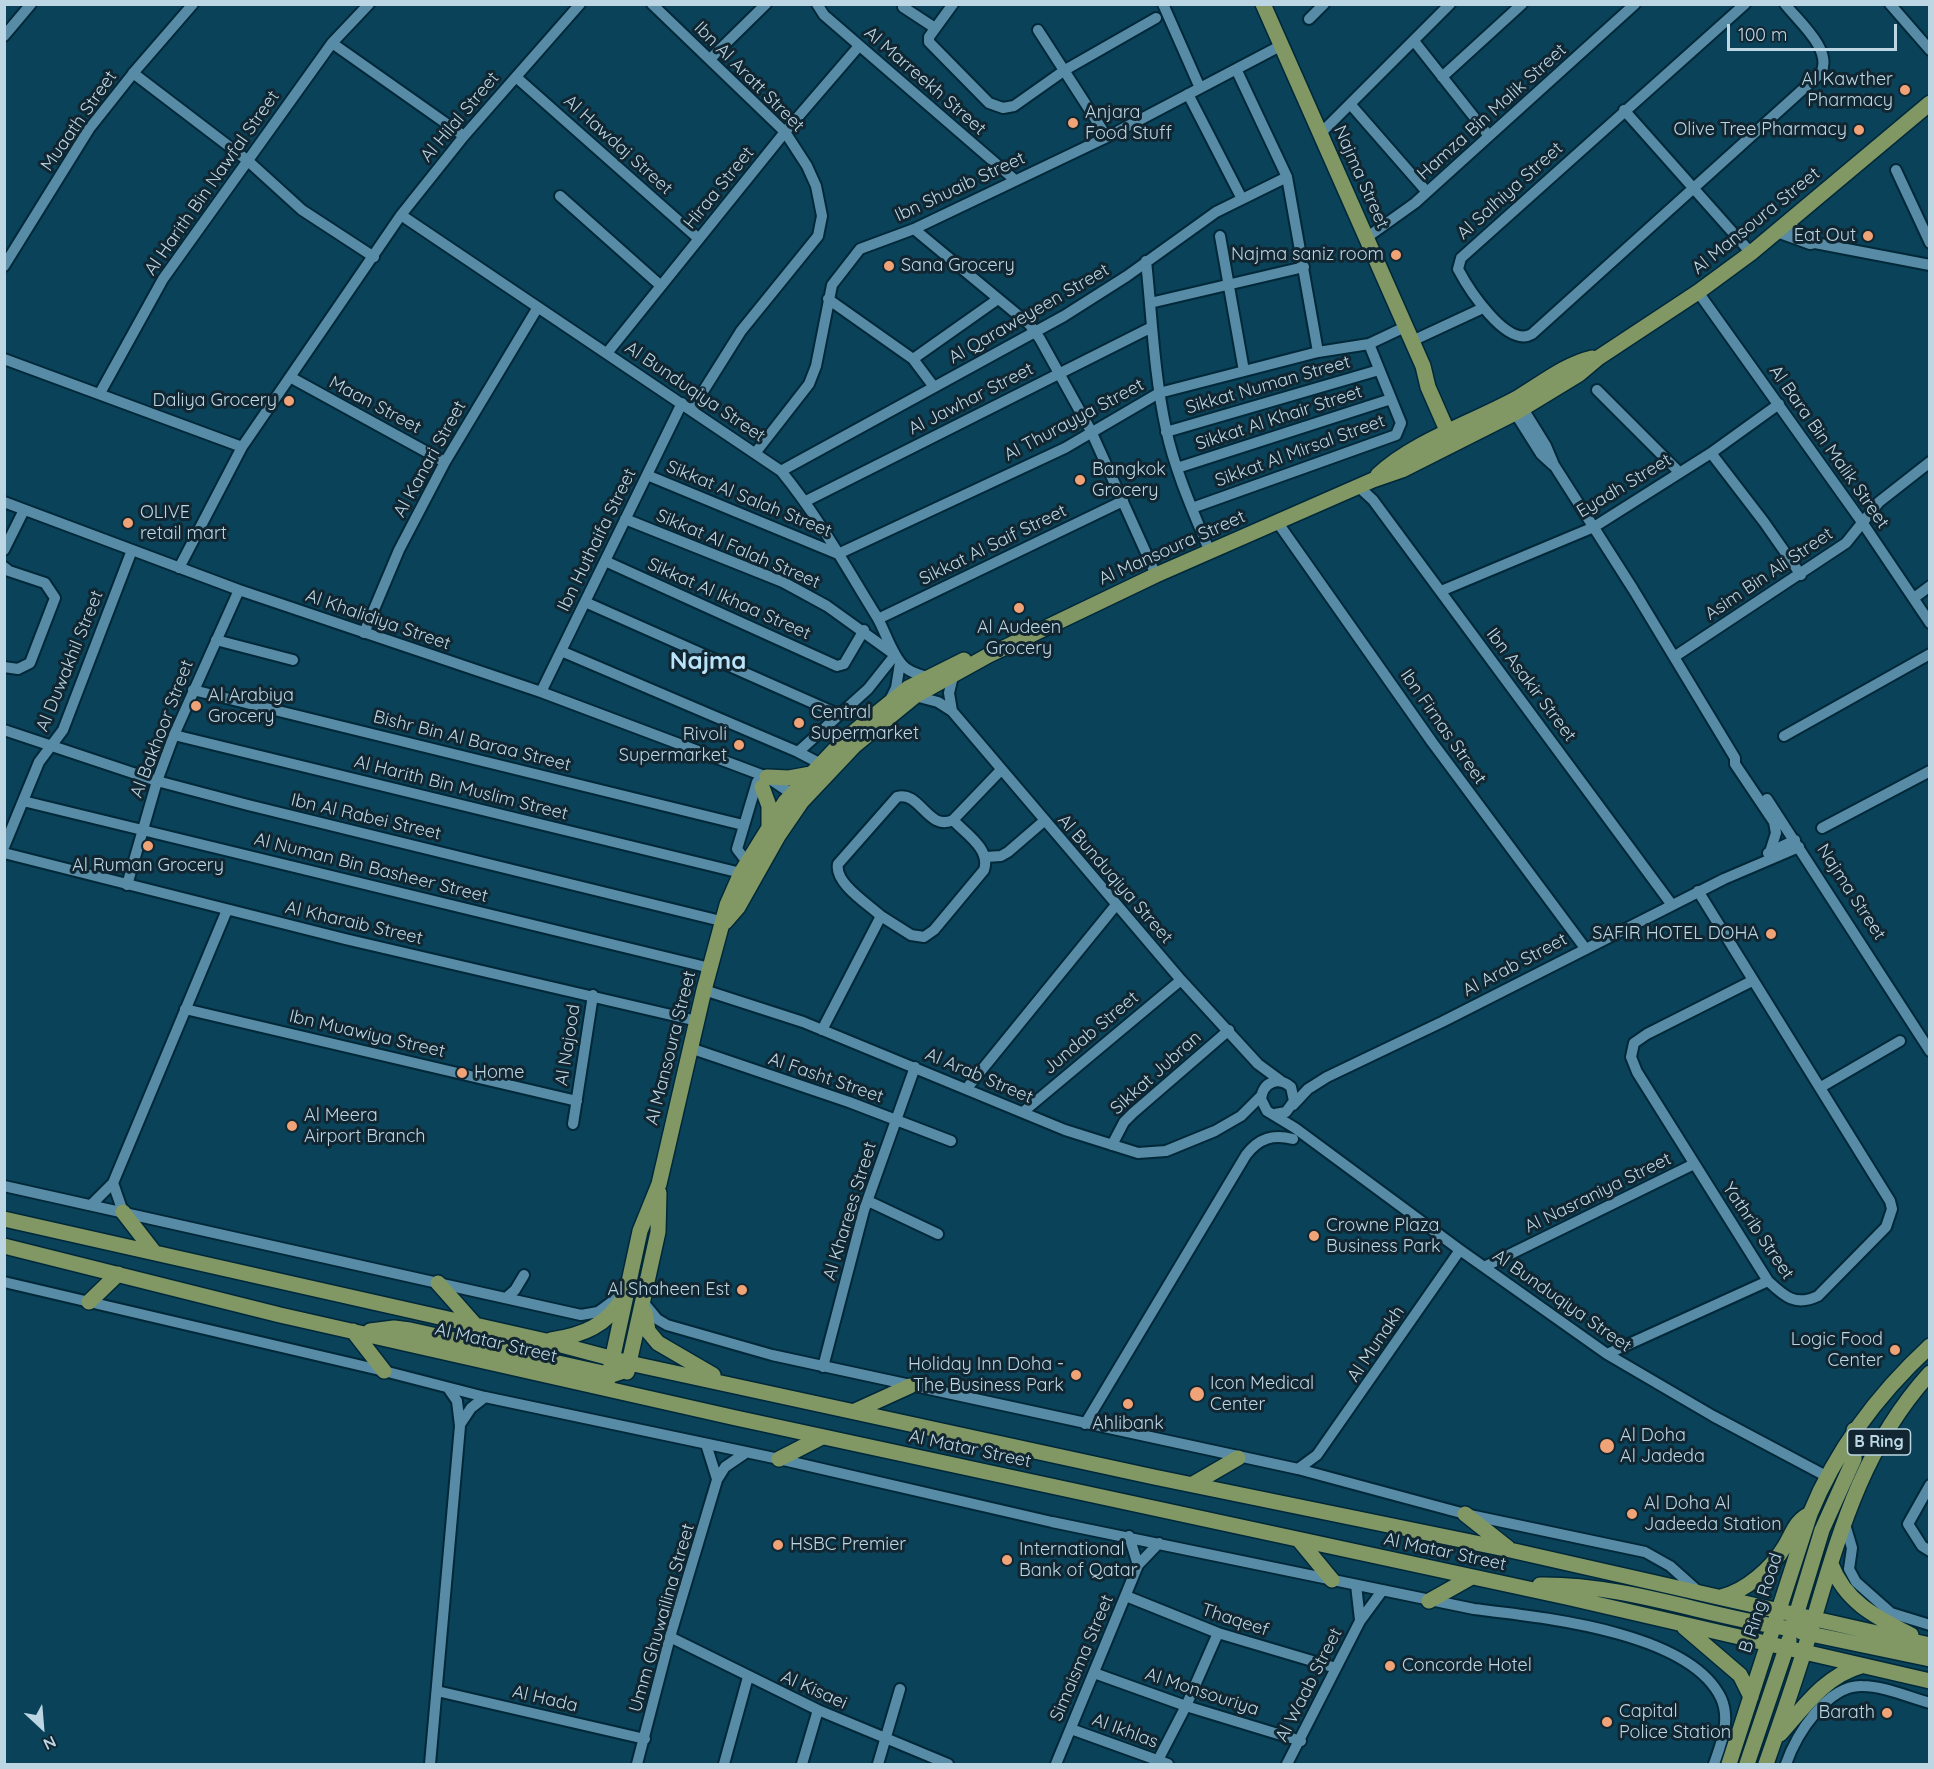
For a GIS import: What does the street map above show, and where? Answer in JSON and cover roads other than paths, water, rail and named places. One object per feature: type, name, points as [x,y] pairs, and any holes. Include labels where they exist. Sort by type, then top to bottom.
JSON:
[{"type":"main road","name":"Najma Street","points":[[1263,4],[1423,366],[1436,384],[1455,436]]},
{"type":"main road","name":"Al Mansoura Street","points":[[608,1381],[640,1231],[657,1180],[727,905],[744,867],[769,826],[794,801],[854,746],[915,696],[989,655],[1209,550],[1278,523],[1359,487],[1373,480],[1388,465],[1455,436],[1579,374],[1598,358],[1698,292],[1751,253],[1929,104]]},
{"type":"main road","name":"Al Mansoura Street","points":[[724,922],[738,908],[794,801],[816,769],[845,739],[889,701],[927,677],[976,655],[989,655]]},
{"type":"main road","points":[[769,826],[769,806],[762,782],[789,778],[816,769]]},
{"type":"main road","name":"Al Mansoura Street","points":[[623,1392],[658,1233],[657,1180]]},
{"type":"main road","points":[[123,1212],[154,1252]]},
{"type":"main road","name":"Al Matar Street","points":[[4,1219],[546,1341],[629,1363],[1699,1592],[1779,1611],[1789,1627],[1812,1626],[1929,1645]]},
{"type":"main road","name":"Al Matar Street","points":[[8,1249],[358,1332],[608,1381],[623,1392],[822,1437],[1513,1586],[1929,1681]]},
{"type":"main road","points":[[89,1302],[118,1274]]},
{"type":"main road","points":[[438,1283],[477,1327]]},
{"type":"main road","points":[[546,1341],[581,1334],[596,1328],[613,1313],[628,1288]]},
{"type":"main road","points":[[644,1303],[646,1326],[658,1343],[700,1369],[735,1385]]},
{"type":"main road","points":[[358,1332],[384,1371]]},
{"type":"main road","name":"B Ring Road","points":[[1779,1611],[1810,1514],[1826,1476],[1854,1430],[1876,1402],[1929,1346]]},
{"type":"main road","points":[[608,1381],[629,1363]]},
{"type":"main road","name":"B Ring","points":[[1766,1764],[1804,1652],[1844,1521],[1878,1444],[1902,1406],[1929,1373]]},
{"type":"main road","points":[[855,1411],[910,1386]]},
{"type":"main road","points":[[1747,1764],[1787,1649],[1789,1627],[1822,1530],[1854,1460],[1854,1430]]},
{"type":"main road","points":[[779,1459],[822,1437]]},
{"type":"main road","points":[[1192,1484],[1238,1458]]},
{"type":"main road","points":[[1465,1514],[1510,1550]]},
{"type":"main road","points":[[1720,1597],[1741,1589],[1755,1579],[1781,1553],[1797,1523],[1810,1514]]},
{"type":"main road","points":[[1299,1540],[1332,1580]]},
{"type":"main road","points":[[1831,1564],[1840,1585],[1863,1608],[1929,1645]]},
{"type":"main road","points":[[1429,1600],[1470,1578]]},
{"type":"main road","points":[[1513,1586],[1595,1588],[1789,1627]]},
{"type":"main road","points":[[1680,1624],[1735,1671],[1752,1697]]},
{"type":"main road","points":[[1812,1626],[1929,1659]]},
{"type":"main road","points":[[1789,1627],[1795,1644],[1804,1652]]},
{"type":"main road","name":"B Ring Road","points":[[1729,1764],[1768,1644],[1789,1627]]},
{"type":"main road","points":[[1775,1739],[1825,1684],[1840,1673],[1861,1666]]},
{"type":"street","points":[[4,36],[31,4]]},
{"type":"street","name":"Muaath Street","points":[[4,266],[69,159],[133,73],[193,4]]},
{"type":"street","name":"Al Harith Bin Nawfal Street","points":[[100,393],[163,279],[332,43],[369,4]]},
{"type":"street","name":"Al Hilal Street","points":[[179,568],[242,447],[401,215],[465,136],[580,4]]},
{"type":"street","name":"Ibn Al Aratt Street","points":[[652,4],[785,132],[807,166],[816,186],[822,216],[818,237],[741,331],[692,409]]},
{"type":"street","points":[[710,59],[766,4]]},
{"type":"street","name":"Al Marreekh Street","points":[[817,4],[824,15],[1014,180]]},
{"type":"street","points":[[953,4],[929,37],[932,46],[989,103],[1003,108],[1014,106],[1065,70],[1156,18]]},
{"type":"street","points":[[1163,4],[1200,88]]},
{"type":"street","points":[[1309,19],[1324,4]]},
{"type":"street","points":[[1320,134],[1450,4]]},
{"type":"street","points":[[1442,77],[1522,4]]},
{"type":"street","name":"Al Salhiya Street","points":[[1745,4],[1461,258],[1458,269],[1483,308],[1513,334],[1527,336],[1821,73],[1825,62],[1821,50],[1785,4]]},
{"type":"street","points":[[1890,4],[1929,50]]},
{"type":"street","name":"Hamza Bin Malik Street","points":[[1366,238],[1400,216],[1633,5]]},
{"type":"street","points":[[903,7],[935,28]]},
{"type":"street","points":[[1038,30],[1107,137]]},
{"type":"street","points":[[1414,41],[1489,136]]},
{"type":"street","points":[[332,43],[465,136]]},
{"type":"street","name":"Ibn Shuaib Street","points":[[756,452],[809,384],[816,366],[832,285],[860,249],[914,229],[1107,137],[1237,71],[1282,45]]},
{"type":"street","name":"Hiraa Street","points":[[608,353],[785,132],[859,46]]},
{"type":"street","points":[[1237,71],[1287,177],[1318,352]]},
{"type":"street","points":[[133,73],[247,160],[302,210],[374,257]]},
{"type":"street","name":"Al Hawdaj Street","points":[[516,76],[699,239]]},
{"type":"street","points":[[1188,94],[1241,197]]},
{"type":"street","points":[[1351,105],[1427,192]]},
{"type":"street","points":[[1624,110],[1751,253]]},
{"type":"street","points":[[1896,170],[1929,243]]},
{"type":"street","name":"Al Qaraweyeen Street","points":[[781,471],[1036,332],[1109,288],[1241,197],[1287,177]]},
{"type":"street","points":[[560,196],[661,286]]},
{"type":"street","name":"Al Bunduqiya Street","points":[[401,215],[781,471],[806,501],[878,619],[898,659]]},
{"type":"street","points":[[1782,228],[1815,243],[1929,265]]},
{"type":"street","points":[[914,229],[1036,332],[1091,431],[1156,575]]},
{"type":"street","points":[[1220,236],[1231,284],[1244,370]]},
{"type":"street","points":[[1146,261],[1159,393],[1166,432],[1177,468],[1209,550]]},
{"type":"street","points":[[1150,303],[1304,267]]},
{"type":"street","name":"Al Bara Bin Malik Street","points":[[1698,292],[1862,522],[1929,623]]},
{"type":"street","points":[[828,298],[913,359],[934,387]]},
{"type":"street","points":[[913,359],[998,299]]},
{"type":"street","name":"Al Kanari Street","points":[[364,633],[399,550],[445,462],[538,307]]},
{"type":"street","points":[[1409,334],[1483,308]]},
{"type":"street","name":"Al Jawhar Street","points":[[806,501],[1152,327]]},
{"type":"street","name":"Al Thurayya Street","points":[[838,554],[1065,448],[1159,393],[1318,352],[1369,344],[1409,334]]},
{"type":"street","name":"Sikkat Al Mirsal Street","points":[[1192,508],[1394,436],[1401,423],[1369,344]]},
{"type":"street","points":[[4,359],[242,447]]},
{"type":"street","name":"Sikkat Numan Street","points":[[1166,432],[1379,370]]},
{"type":"street","name":"Maan Street","points":[[290,377],[445,462]]},
{"type":"street","points":[[1597,390],[1679,472]]},
{"type":"street","name":"Sikkat Al Khair Street","points":[[1177,468],[1391,399]]},
{"type":"street","name":"Ibn Huthaifa Street","points":[[541,692],[682,403]]},
{"type":"street","name":"Eyadh Street","points":[[1441,591],[1594,527],[1711,453],[1779,404]]},
{"type":"street","name":"Najma Street","points":[[1516,405],[1541,454],[1554,465],[1594,527],[1735,758],[1741,761],[1779,823],[1797,843],[1929,1051]]},
{"type":"street","points":[[1711,453],[1801,575]]},
{"type":"street","name":"Asim Bin Ali Street","points":[[1674,657],[1801,575],[1846,543],[1879,502],[1929,462]]},
{"type":"street","name":"Sikkat Al Salah Street","points":[[647,475],[838,554]]},
{"type":"street","name":"Ibn Asakir Street","points":[[1359,487],[1373,500],[1672,904]]},
{"type":"street","name":"Sikkat Al Saif Street","points":[[878,619],[1123,501]]},
{"type":"street","name":"Al Khalidiya Street","points":[[4,502],[239,590],[541,692],[741,770],[794,801]]},
{"type":"street","points":[[4,550],[24,510]]},
{"type":"street","name":"Sikkat Al Falah Street","points":[[625,519],[783,582],[864,630],[898,659]]},
{"type":"street","name":"Ibn Firnas Street","points":[[1278,523],[1432,742],[1585,948]]},
{"type":"street","name":"Al Duwakhil Street","points":[[4,847],[39,762],[63,730],[132,550]]},
{"type":"street","name":"Sikkat Al Ikhaa Street","points":[[605,561],[840,666],[864,630]]},
{"type":"street","points":[[4,567],[9,571],[45,583],[55,598],[30,663],[18,669],[4,667]]},
{"type":"street","points":[[1914,598],[1929,586]]},
{"type":"street","name":"Al Bakhoor Street","points":[[127,885],[157,781],[174,735],[239,590]]},
{"type":"street","points":[[585,603],[840,715]]},
{"type":"street","points":[[216,640],[293,660]]},
{"type":"street","points":[[561,651],[798,752],[816,769]]},
{"type":"street","points":[[1784,736],[1929,654]]},
{"type":"street","points":[[798,752],[898,659]]},
{"type":"street","points":[[898,659],[908,670],[927,677]]},
{"type":"street","points":[[889,701],[896,688],[898,659]]},
{"type":"street","points":[[952,711],[948,693],[953,676]]},
{"type":"street","name":"Bishr Bin Al Baraa Street","points":[[193,690],[743,825]]},
{"type":"street","name":"Al Bunduqiya Street","points":[[915,696],[931,699],[952,711],[1000,771],[1181,980],[1258,1064],[1286,1084]]},
{"type":"street","name":"Ibn Al Rabei Street","points":[[4,730],[157,781],[724,922]]},
{"type":"street","name":"Al Harith Bin Muslim Street","points":[[174,735],[744,867]]},
{"type":"street","points":[[986,857],[984,870],[930,935],[924,937],[911,936],[881,916],[842,880],[837,870],[842,859],[897,797],[910,798],[941,823],[953,820],[1000,771]]},
{"type":"street","points":[[1822,828],[1929,771]]},
{"type":"street","points":[[744,867],[737,849],[743,825],[762,782]]},
{"type":"street","name":"Al Numan Bin Basheer Street","points":[[23,801],[710,968]]},
{"type":"street","points":[[953,820],[986,857],[993,858],[1008,852],[1044,821]]},
{"type":"street","points":[[1770,852],[1779,823]]},
{"type":"street","name":"Al Arab Street","points":[[1761,861],[1762,857],[1770,852],[1797,843]]},
{"type":"street","name":"Al Arab Street","points":[[1291,1107],[1317,1082],[1442,1022],[1698,891],[1761,861],[1767,862],[1797,843]]},
{"type":"street","name":"Al Kharaib Street","points":[[4,853],[227,910],[697,1021]]},
{"type":"street","name":"Yathrib Street","points":[[1698,891],[1752,981],[1886,1192],[1892,1209],[1886,1227],[1818,1296],[1806,1302],[1792,1301],[1768,1281],[1637,1072],[1631,1057],[1634,1043],[1647,1034],[1752,981]]},
{"type":"street","points":[[967,1088],[1116,905]]},
{"type":"street","points":[[92,1204],[112,1183],[227,910]]},
{"type":"street","points":[[822,1030],[881,916]]},
{"type":"street","name":"Jundab Street","points":[[1023,1112],[1181,980]]},
{"type":"street","name":"Al Arab Street","points":[[704,990],[822,1030],[1023,1112],[1137,1153],[1166,1151],[1215,1131],[1241,1116],[1263,1092]]},
{"type":"street","name":"Al Najood","points":[[573,1124],[593,995]]},
{"type":"street","name":"Ibn Muawiya Street","points":[[185,1009],[576,1101]]},
{"type":"street","name":"Sikkat Jubran","points":[[1112,1145],[1124,1122],[1133,1113],[1229,1030]]},
{"type":"street","points":[[1821,1087],[1900,1041]]},
{"type":"street","name":"Al Fasht Street","points":[[690,1048],[951,1141]]},
{"type":"street","name":"Al Bunduqiya Street","points":[[1258,1064],[1263,1092]]},
{"type":"street","name":"Al Kharees Street","points":[[823,1367],[868,1201],[915,1067]]},
{"type":"street","points":[[1085,1424],[1246,1155],[1263,1139],[1294,1134],[1291,1107],[1294,1096],[1286,1084],[1272,1082],[1263,1092],[1271,1112],[1291,1107]]},
{"type":"street","name":"Al Arab Street","points":[[1286,1084],[1317,1082]]},
{"type":"street","name":"Al Bunduqiya Street","points":[[1271,1112],[1294,1134],[1606,1354],[1713,1416],[1826,1476]]},
{"type":"street","name":"Al Arab Street","points":[[1241,1116],[1271,1112]]},
{"type":"street","name":"Al Nasraniya Street","points":[[1484,1267],[1694,1164]]},
{"type":"street","points":[[112,1183],[123,1212]]},
{"type":"street","points":[[4,1186],[581,1315],[605,1308],[628,1288]]},
{"type":"street","points":[[868,1201],[938,1234]]},
{"type":"street","name":"Al Munakh","points":[[1298,1469],[1317,1455],[1370,1383],[1460,1250]]},
{"type":"street","points":[[506,1298],[515,1290],[524,1275]]},
{"type":"street","points":[[1606,1354],[1768,1281]]},
{"type":"street","points":[[4,1282],[384,1371],[484,1397],[744,1454],[779,1459],[1052,1522],[1129,1536],[1382,1591],[1594,1627],[1664,1648],[1706,1679],[1720,1698],[1725,1724],[1714,1764]]},
{"type":"street","name":"Al Matar Street","points":[[644,1303],[657,1319],[667,1325],[734,1346],[1238,1458],[1298,1469],[1465,1514],[1645,1552],[1664,1562],[1699,1592]]},
{"type":"street","points":[[430,1764],[460,1426],[457,1401],[448,1388]]},
{"type":"street","points":[[460,1426],[471,1408],[484,1397]]},
{"type":"street","points":[[706,1444],[717,1480]]},
{"type":"street","name":"Umm Ghuwailina Street","points":[[637,1764],[670,1638],[717,1480],[725,1467],[744,1454]]},
{"type":"street","points":[[1317,1455],[1323,1476]]},
{"type":"street","points":[[1929,1485],[1908,1524],[1929,1551]]},
{"type":"street","points":[[1844,1521],[1852,1548],[1849,1569],[1856,1582],[1891,1613],[1929,1625]]},
{"type":"street","points":[[1129,1536],[1138,1565]]},
{"type":"street","name":"Simaisma Street","points":[[1056,1764],[1138,1565],[1159,1543]]},
{"type":"street","name":"Al Waab Street","points":[[1356,1585],[1360,1621]]},
{"type":"street","name":"Al Waab Street","points":[[1287,1764],[1301,1741],[1360,1621],[1382,1591]]},
{"type":"street","name":"Thaqeef","points":[[1126,1596],[1218,1633],[1336,1668]]},
{"type":"street","points":[[1161,1763],[1218,1633]]},
{"type":"street","name":"Al Kisaei","points":[[670,1638],[818,1710],[948,1764]]},
{"type":"street","name":"Al Monsouriya","points":[[1094,1673],[1186,1706],[1301,1741]]},
{"type":"street","points":[[724,1764],[748,1677]]},
{"type":"street","points":[[1786,1764],[1803,1728],[1829,1700],[1844,1689],[1870,1686],[1929,1702]]},
{"type":"street","points":[[878,1764],[900,1689]]},
{"type":"street","name":"Al Hada","points":[[437,1691],[645,1739]]},
{"type":"street","points":[[802,1764],[818,1710]]},
{"type":"street","name":"Al Ikhlas","points":[[1071,1729],[1161,1763]]},
{"type":"place","name":"Al Kawther Pharmacy","points":[[1905,90]]},
{"type":"place","name":"Anjara Food Stuff","points":[[1073,123]]},
{"type":"place","name":"Olive Tree Pharmacy","points":[[1859,130]]},
{"type":"place","name":"Eat Out","points":[[1868,236]]},
{"type":"place","name":"Najma saniz room","points":[[1396,255]]},
{"type":"place","name":"Sana Grocery","points":[[889,266]]},
{"type":"place","name":"Daliya Grocery","points":[[289,401]]},
{"type":"place","name":"Bangkok Grocery","points":[[1080,480]]},
{"type":"place","name":"OLIVE retail mart","points":[[128,523]]},
{"type":"place","name":"Al Audeen Grocery","points":[[1019,608]]},
{"type":"place","name":"Al Arabiya Grocery","points":[[196,706]]},
{"type":"place","name":"Central Supermarket","points":[[799,723]]},
{"type":"place","name":"Rivoli Supermarket","points":[[739,745]]},
{"type":"place","name":"Al Ruman Grocery","points":[[148,846]]},
{"type":"place","name":"SAFIR HOTEL DOHA","points":[[1771,934]]},
{"type":"place","name":"Home","points":[[462,1073]]},
{"type":"place","name":"Al Meera Airport Branch","points":[[292,1126]]},
{"type":"place","name":"Crowne Plaza Business Park","points":[[1314,1236]]},
{"type":"place","name":"Al Shaheen Est","points":[[742,1290]]},
{"type":"place","name":"Logic Food Center","points":[[1895,1350]]},
{"type":"place","name":"Holiday Inn Doha - The Business Park","points":[[1076,1375]]},
{"type":"place","name":"Icon Medical Center","points":[[1197,1394]]},
{"type":"place","name":"Ahlibank","points":[[1128,1404]]},
{"type":"place","name":"Al Doha Al Jadeda","points":[[1607,1446]]},
{"type":"place","name":"Al Doha Al Jadeeda Station","points":[[1632,1514]]},
{"type":"place","name":"HSBC Premier","points":[[778,1545]]},
{"type":"place","name":"International Bank of Qatar","points":[[1007,1560]]},
{"type":"place","name":"Concorde Hotel","points":[[1390,1666]]},
{"type":"place","name":"Barath","points":[[1887,1713]]},
{"type":"place","name":"Capital Police Station","points":[[1607,1722]]},
{"type":"district","name":"Najma","points":[[708,662]]}]
